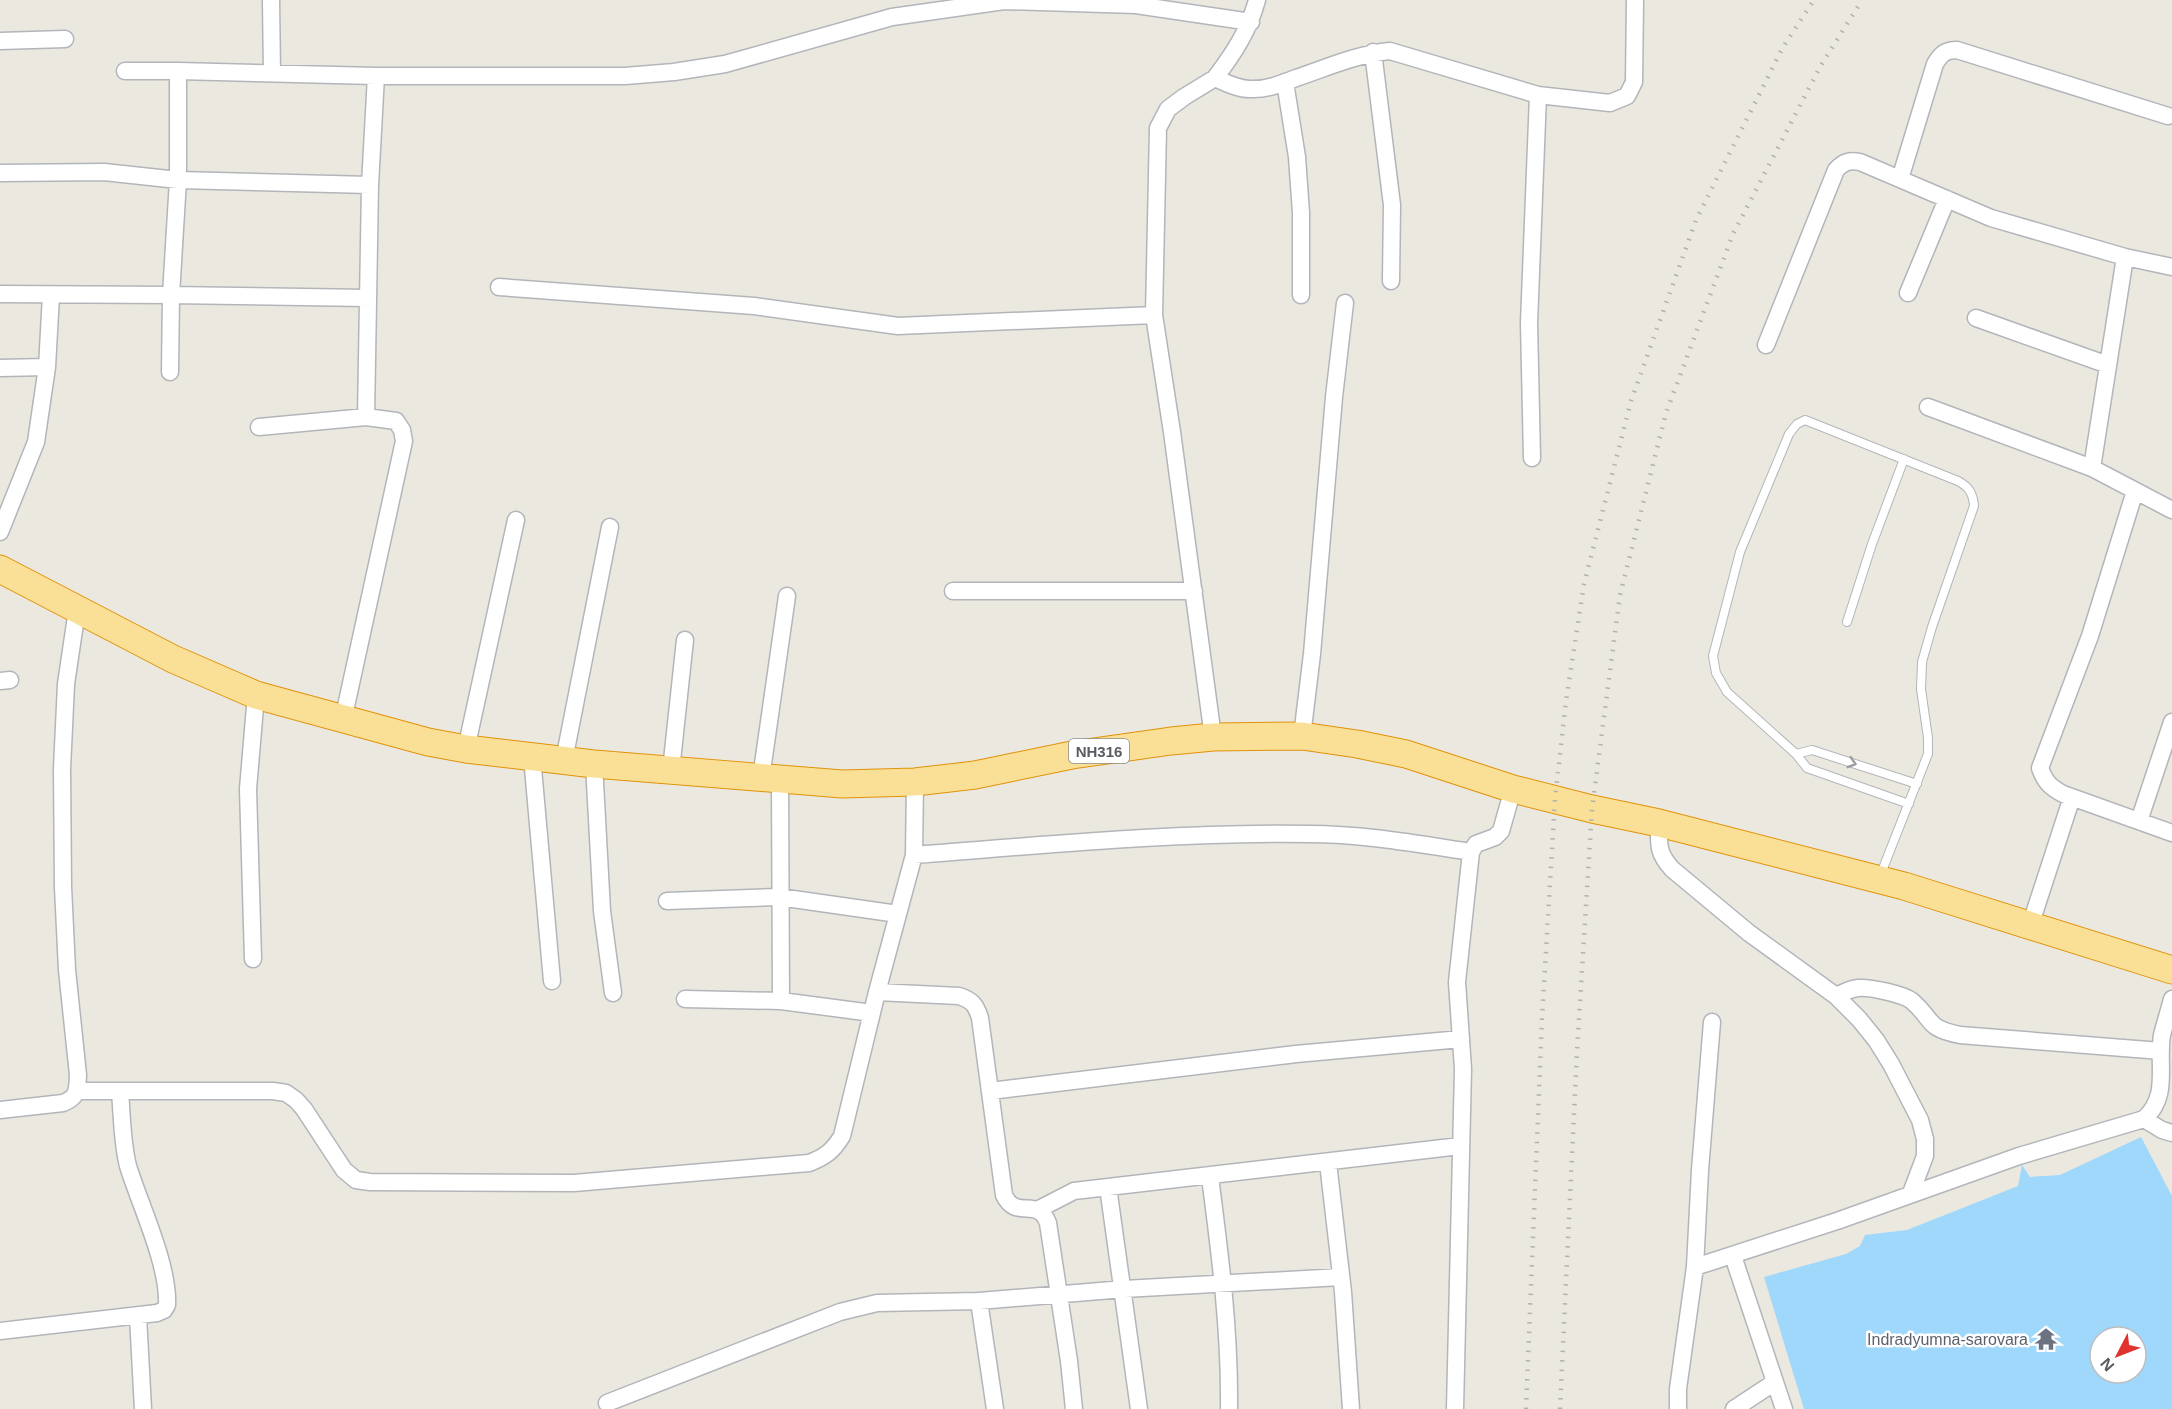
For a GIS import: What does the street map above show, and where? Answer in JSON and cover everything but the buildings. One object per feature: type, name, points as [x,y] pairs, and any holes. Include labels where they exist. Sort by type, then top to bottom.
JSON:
[{"type":"highway","name":"NH316","points":[[0,569],[173,659],[256,695],[428,742],[532,758],[842,784],[915,782],[975,775],[1105,750],[1214,737],[1302,736],[1406,754],[1513,789],[1659,823],[1878,880],[2172,970]]},
{"type":"street","points":[[271,0],[272,73]]},
{"type":"street","points":[[1214,737],[1154,315],[1158,128],[1168,109],[1215,78],[1232,55],[1251,22],[1257,0]]},
{"type":"street","points":[[1215,78],[1235,87],[1269,88],[1372,52],[1390,51],[1538,95],[1610,103],[1628,96],[1634,82],[1635,0]]},
{"type":"street","points":[[125,71],[376,76],[625,76],[674,72],[725,64],[892,17],[1004,1],[1136,5],[1251,22]]},
{"type":"street","points":[[0,41],[65,39]]},
{"type":"street","points":[[1900,179],[1935,64],[1941,54],[1950,50],[1957,50],[2168,116]]},
{"type":"street","points":[[1372,52],[1392,205],[1391,280]]},
{"type":"street","points":[[170,372],[171,295],[178,180],[178,71]]},
{"type":"street","points":[[366,417],[370,185],[376,76]]},
{"type":"street","points":[[1285,82],[1298,157],[1301,295]]},
{"type":"street","points":[[1532,458],[1529,323],[1538,95]]},
{"type":"street","points":[[1766,345],[1836,170],[1842,164],[1850,161],[1860,162],[1991,218],[2172,267]]},
{"type":"street","points":[[0,173],[104,172],[178,180],[370,185]]},
{"type":"street","points":[[1908,293],[1947,199]]},
{"type":"street","points":[[2092,468],[2125,256]]},
{"type":"street","points":[[499,287],[754,306],[898,326],[1154,315]]},
{"type":"street","points":[[0,294],[368,298]]},
{"type":"street","points":[[0,532],[36,442],[47,367],[51,295]]},
{"type":"street","points":[[1302,736],[1312,654],[1332,408],[1345,303]]},
{"type":"street","points":[[1976,318],[2108,365]]},
{"type":"street","points":[[0,368],[47,367]]},
{"type":"street","points":[[1928,407],[2092,468],[2172,510]]},
{"type":"street","points":[[259,427],[366,417],[396,421],[402,430],[404,441],[343,720]]},
{"type":"street","points":[[2135,490],[2090,636],[2040,768],[2044,780],[2051,787],[2172,833]]},
{"type":"street","points":[[466,749],[516,520]]},
{"type":"street","points":[[564,760],[610,527]]},
{"type":"street","points":[[953,591],[1194,591]]},
{"type":"street","points":[[780,1001],[779,897],[770,779],[788,596]]},
{"type":"street","points":[[0,1110],[63,1103],[72,1099],[77,1091],[78,1075],[67,970],[63,887],[62,769],[66,684],[76,610]]},
{"type":"street","points":[[670,770],[685,640]]},
{"type":"street","points":[[253,958],[248,789],[256,695]]},
{"type":"street","points":[[2139,821],[2171,727]]},
{"type":"street","points":[[532,758],[552,981]]},
{"type":"street","points":[[594,764],[602,911],[613,993]]},
{"type":"street","points":[[77,1091],[273,1090],[286,1093],[304,1109],[344,1170],[356,1180],[370,1182],[574,1183],[809,1163],[823,1158],[842,1136],[877,992],[914,855],[915,782]]},
{"type":"street","points":[[1455,1409],[1463,1069],[1457,982],[1471,852],[1476,843],[1495,837],[1501,831],[1513,789]]},
{"type":"street","points":[[2030,926],[2072,796]]},
{"type":"street","points":[[1659,823],[1659,849],[1672,869],[1749,933],[1836,996],[1876,1040],[1920,1120],[1925,1139],[1925,1156],[1911,1193]]},
{"type":"street","points":[[914,855],[1106,840],[1310,834],[1389,840],[1471,852]]},
{"type":"street","points":[[667,901],[779,897],[898,914]]},
{"type":"street","points":[[1836,996],[1859,988],[1900,995],[1910,999],[1936,1029],[1960,1035],[2161,1050]]},
{"type":"street","points":[[877,992],[959,996],[969,999],[976,1006],[980,1018],[1004,1195],[1014,1208],[1039,1209],[1074,1191],[1210,1177],[1460,1146]]},
{"type":"street","points":[[685,999],[780,1001],[872,1013]]},
{"type":"street","points":[[1695,1267],[1733,1256],[2019,1156],[2144,1119],[2153,1111],[2158,1101],[2162,1035],[2172,999]]},
{"type":"street","points":[[1678,1409],[1679,1378],[1695,1267],[1712,1022]]},
{"type":"street","points":[[990,1091],[1296,1054],[1461,1039]]},
{"type":"street","points":[[0,1331],[138,1316],[157,1313],[164,1310],[167,1305],[168,1297],[162,1267],[124,1147],[120,1091]]},
{"type":"street","points":[[2144,1119],[2172,1133]]},
{"type":"street","points":[[1328,1163],[1341,1277],[1351,1409]]},
{"type":"street","points":[[1210,1177],[1223,1283],[1229,1360],[1229,1409]]},
{"type":"street","points":[[1108,1187],[1139,1409]]},
{"type":"street","points":[[1039,1209],[1045,1215],[1048,1223],[1074,1409]]},
{"type":"street","points":[[1733,1256],[1784,1409]]},
{"type":"street","points":[[607,1403],[840,1312],[877,1303],[980,1301],[1124,1289],[1341,1277]]},
{"type":"street","points":[[980,1301],[995,1409]]},
{"type":"street","points":[[138,1316],[143,1409]]},
{"type":"street","points":[[1734,1409],[1774,1382]]},
{"type":"lane","points":[[1878,880],[1909,804],[1917,784],[1928,754],[1921,689],[1922,662],[1974,506],[1974,496],[1967,486],[1805,420],[1797,424],[1789,434],[1740,552],[1713,656],[1716,673],[1727,692],[1796,754],[1807,768],[1909,804]]},
{"type":"lane","points":[[1848,622],[1872,544],[1904,459]]},
{"type":"lane","points":[[1796,754],[1812,750],[1917,784]]},
{"type":"water","points":[[2141,1137],[2172,1196],[2172,1409],[1804,1409],[1764,1277],[1846,1254],[1860,1246],[1865,1235],[1907,1230],[2018,1186],[2022,1165],[2030,1177],[2060,1175]]},
{"type":"railway","points":[[1526,1409],[1542,1018],[1555,799],[1566,701],[1584,584],[1631,401],[1696,220],[1783,47],[1814,0]]},
{"type":"railway","points":[[1560,1409],[1577,1051],[1592,809],[1620,595],[1666,413],[1733,234],[1820,67],[1862,0]]},
{"type":"place","name":"Indradyumna-sarovara","points":[[2046,1339]]}]
